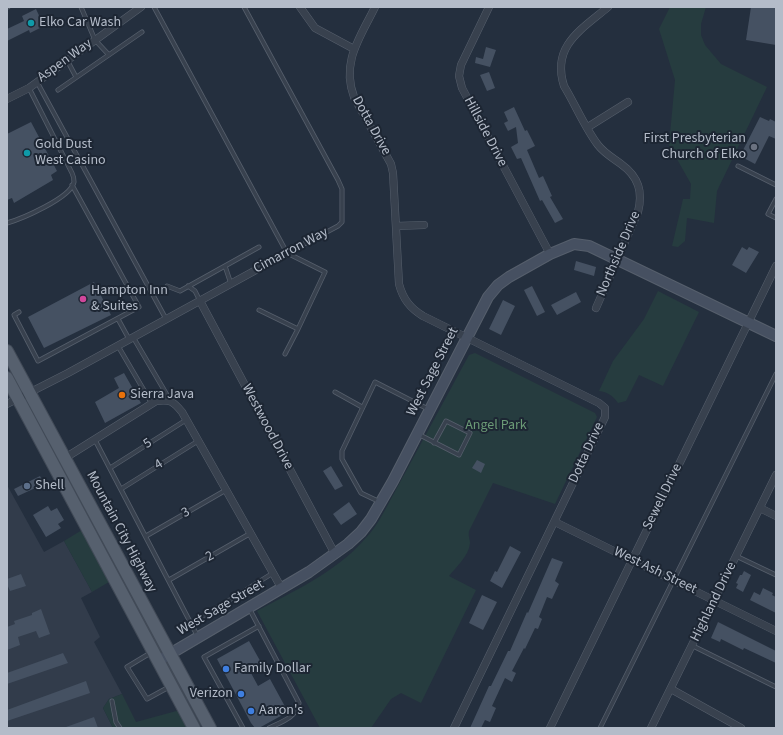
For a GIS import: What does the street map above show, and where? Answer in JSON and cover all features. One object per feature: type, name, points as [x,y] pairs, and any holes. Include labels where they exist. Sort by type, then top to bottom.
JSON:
[{"type":"main road","name":"Mountain City Highway","points":[[7,351],[210,728]]},
{"type":"main road","name":"Mountain City Highway","points":[[7,378],[12,401],[156,656],[194,728]]},
{"type":"street","name":"Aspen Way","points":[[7,99],[38,82],[141,7]]},
{"type":"street","points":[[300,7],[315,28],[354,49]]},
{"type":"street","name":"Dotta Drive","points":[[375,7],[354,49],[348,74],[354,97],[391,164],[393,174],[399,284],[402,294],[408,304],[423,316],[599,403],[605,408],[604,417],[454,728]]},
{"type":"street","name":"Hillside Drive","points":[[489,7],[461,65],[459,76],[462,88],[550,254]]},
{"type":"street","name":"Northside Drive","points":[[596,308],[638,212],[641,202],[641,194],[633,173],[608,156],[598,146],[564,86],[561,76],[561,66],[564,50],[571,39],[608,7]]},
{"type":"street","points":[[588,127],[628,102]]},
{"type":"street","points":[[396,226],[424,225]]},
{"type":"street","name":"West Sage Street","points":[[156,656],[170,654],[282,589],[335,554],[361,532],[381,503],[488,297],[498,285],[509,276],[550,254],[574,244],[589,246],[776,336]]},
{"type":"street","name":"Cimarron Way","points":[[12,401],[118,346],[287,253]]},
{"type":"street","name":"Sewell Drive","points":[[550,728],[776,266]]},
{"type":"street","name":"Westwood Drive","points":[[200,301],[335,554]]},
{"type":"street","points":[[65,458],[156,401],[165,400],[175,403],[182,412],[282,589]]},
{"type":"street","name":"Highland Drive","points":[[651,728],[693,646],[776,475]]},
{"type":"street","points":[[760,508],[776,516]]},
{"type":"street","name":"West Ash Street","points":[[554,522],[715,600],[776,632]]},
{"type":"street","points":[[671,689],[731,721],[741,728]]},
{"type":"lane","points":[[81,7],[95,40],[109,55]]},
{"type":"lane","points":[[154,7],[287,253],[325,272],[285,354]]},
{"type":"lane","name":"Cimarron Way","points":[[244,7],[342,189],[342,222],[338,226],[287,253]]},
{"type":"lane","points":[[58,90],[142,32]]},
{"type":"lane","points":[[67,60],[76,77]]},
{"type":"lane","points":[[38,82],[166,319]]},
{"type":"lane","points":[[7,223],[21,219],[57,200],[69,190],[74,182],[72,173],[29,88]]},
{"type":"lane","points":[[738,166],[776,185]]},
{"type":"lane","points":[[19,312],[14,314],[38,361],[139,307],[72,185]]},
{"type":"lane","points":[[776,199],[768,214],[776,218]]},
{"type":"lane","points":[[167,286],[180,291],[259,247]]},
{"type":"lane","points":[[225,266],[231,284]]},
{"type":"lane","points":[[188,286],[195,291],[200,301]]},
{"type":"lane","points":[[259,310],[298,329]]},
{"type":"lane","points":[[118,319],[170,401]]},
{"type":"lane","points":[[118,346],[152,404]]},
{"type":"lane","points":[[600,728],[776,374]]},
{"type":"lane","points":[[381,503],[361,493],[342,459],[342,451],[362,407],[376,382],[429,410]]},
{"type":"lane","points":[[335,392],[362,407]]},
{"type":"lane","name":"5","points":[[110,468],[186,420]]},
{"type":"lane","points":[[417,434],[434,443],[459,455],[470,433],[446,421],[434,443]]},
{"type":"lane","points":[[95,440],[199,638]]},
{"type":"lane","name":"4","points":[[121,489],[198,440]]},
{"type":"lane","name":"3","points":[[146,536],[226,490]]},
{"type":"lane","name":"2","points":[[168,580],[251,533]]},
{"type":"lane","points":[[736,556],[776,575]]},
{"type":"lane","points":[[192,624],[273,573]]},
{"type":"lane","points":[[249,608],[299,704],[294,715],[269,728]]},
{"type":"lane","points":[[243,728],[204,657],[259,626]]},
{"type":"lane","points":[[693,646],[776,687]]},
{"type":"lane","points":[[156,656],[127,667],[147,699],[171,685]]},
{"type":"lane","points":[[112,701],[116,722],[120,728]]},
{"type":"shaded area","points":[[7,485],[44,552],[64,541],[92,592],[81,598],[100,637],[94,642],[122,694],[109,699],[103,708],[113,728],[7,728]]},
{"type":"green space","points":[[670,7],[706,7],[701,24],[701,35],[705,45],[721,64],[767,87],[717,191],[714,223],[687,218],[685,241],[678,247],[672,246],[683,199],[690,199],[691,184],[669,145],[675,80],[659,29]]},
{"type":"green space","points":[[658,291],[699,312],[663,386],[639,375],[626,401],[618,403],[610,395],[599,391],[613,361],[644,319]]},
{"type":"green space","name":"Angel Park","points":[[475,353],[595,413],[597,417],[555,504],[493,483],[469,531],[469,548],[462,561],[449,576],[476,590],[421,703],[401,693],[391,699],[371,728],[320,728],[257,611],[314,580],[341,562],[376,526],[469,355]]},
{"type":"green space","points":[[82,530],[109,582],[92,592],[64,541]]},
{"type":"green space","points":[[122,694],[136,722],[180,710],[188,728],[113,728],[103,708],[109,699]]},
{"type":"building","points":[[751,7],[776,7],[776,45],[746,40]]},
{"type":"building","name":"Elko Car Wash","points":[[36,9],[44,26],[30,33],[29,30],[7,41],[7,29],[24,21],[22,16]]},
{"type":"building","points":[[486,47],[496,50],[490,67],[475,63],[476,57],[483,59]]},
{"type":"building","points":[[489,72],[495,88],[487,91],[480,75]]},
{"type":"building","points":[[514,107],[525,131],[527,130],[535,146],[527,150],[539,178],[543,176],[552,196],[550,197],[563,219],[555,223],[542,200],[540,201],[521,158],[517,159],[511,147],[518,143],[516,127],[508,131],[504,123],[508,121],[504,112]]},
{"type":"building","name":"First Presbyterian Church of Elko","points":[[760,117],[776,122],[776,139],[769,136],[755,164],[740,156]]},
{"type":"building","name":"Gold Dust West Casino","points":[[31,122],[57,171],[51,175],[53,180],[14,203],[12,198],[7,200],[7,134]]},
{"type":"building","points":[[742,247],[747,250],[749,247],[759,252],[746,273],[732,265]]},
{"type":"building","points":[[576,261],[596,267],[594,276],[574,270]]},
{"type":"building","name":"Hampton Inn & Suites","points":[[94,282],[111,315],[44,348],[28,317]]},
{"type":"building","points":[[532,286],[545,312],[537,316],[524,290]]},
{"type":"building","points":[[576,292],[581,302],[557,315],[551,305]]},
{"type":"building","points":[[503,300],[515,306],[501,335],[489,329]]},
{"type":"building","name":"Sierra Java","points":[[124,373],[141,403],[105,423],[95,402],[119,388],[114,378]]},
{"type":"building","points":[[477,460],[485,464],[481,473],[472,468]]},
{"type":"building","points":[[331,466],[343,486],[335,490],[323,471]]},
{"type":"building","points":[[40,476],[44,484],[18,496],[14,489]]},
{"type":"building","points":[[349,502],[357,514],[341,525],[333,514]]},
{"type":"building","points":[[48,506],[51,511],[57,508],[64,520],[58,524],[61,528],[46,537],[33,515]]},
{"type":"building","points":[[510,546],[521,552],[502,588],[490,581],[495,571],[497,572]]},
{"type":"building","points":[[552,558],[563,562],[555,581],[559,584],[552,599],[547,597],[539,617],[542,619],[538,629],[535,628],[512,671],[516,673],[512,682],[505,678],[492,706],[496,708],[490,722],[485,720],[481,728],[470,728],[489,686],[491,686],[508,651],[510,651]]},
{"type":"building","points":[[744,571],[751,575],[743,592],[736,588],[738,584],[736,583]]},
{"type":"building","points":[[21,574],[26,586],[10,591],[7,584],[7,579]]},
{"type":"building","points":[[763,588],[773,593],[772,595],[776,597],[776,613],[750,600],[754,592],[760,595]]},
{"type":"building","points":[[482,595],[497,602],[483,630],[469,623]]},
{"type":"building","points":[[41,609],[50,634],[39,638],[36,631],[18,637],[20,645],[7,650],[7,627],[15,624],[14,621],[32,615],[32,613]]},
{"type":"building","points":[[718,622],[776,651],[776,663],[744,648],[743,650],[721,639],[720,642],[711,638]]},
{"type":"building","points":[[249,641],[263,666],[251,673],[258,686],[270,679],[288,712],[259,728],[255,728],[251,723],[217,659]]},
{"type":"building","points":[[63,653],[68,663],[7,684],[7,673]]},
{"type":"building","points":[[86,681],[90,693],[7,721],[7,710]]},
{"type":"building","points":[[94,717],[98,728],[66,728],[66,727]]},
{"type":"place","name":"Elko Car Wash","points":[[31,23]]},
{"type":"place","name":"First Presbyterian Church of Elko","points":[[754,147]]},
{"type":"place","name":"Gold Dust West Casino","points":[[27,153]]},
{"type":"place","name":"Hampton Inn & Suites","points":[[83,299]]},
{"type":"place","name":"Sierra Java","points":[[122,395]]},
{"type":"place","name":"Shell","points":[[27,486]]},
{"type":"place","name":"Family Dollar","points":[[226,669]]},
{"type":"place","name":"Verizon","points":[[241,694]]},
{"type":"place","name":"Aaron's","points":[[251,711]]}]
